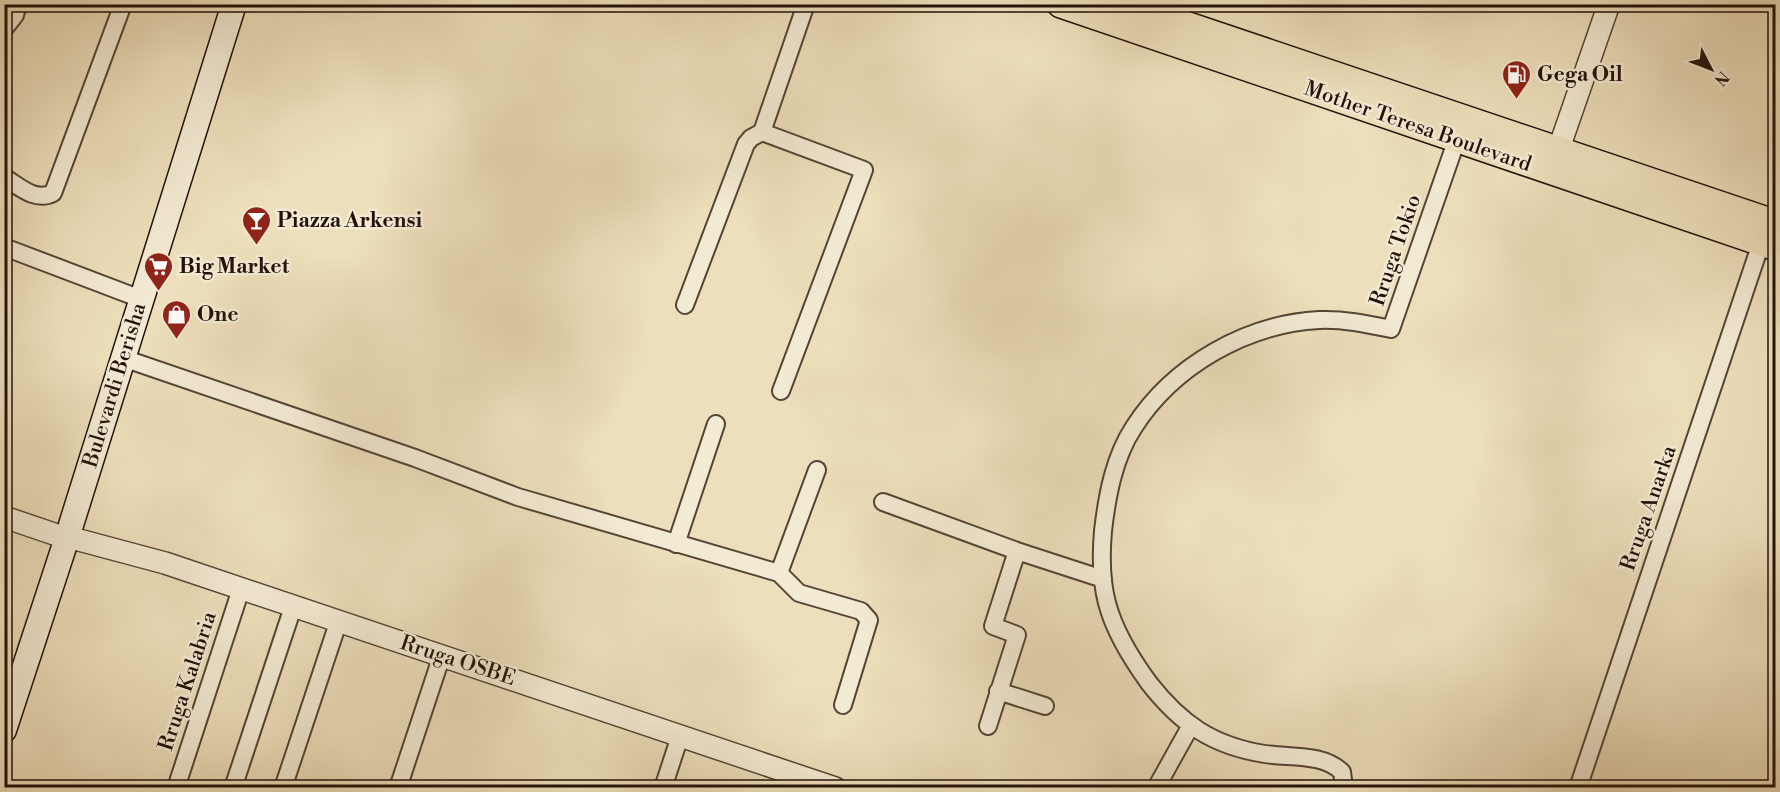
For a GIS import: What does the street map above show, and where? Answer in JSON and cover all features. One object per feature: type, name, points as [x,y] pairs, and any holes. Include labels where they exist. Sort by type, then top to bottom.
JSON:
[{"type":"main road","name":"Bulevardi Berisha","points":[[4,730],[68,537],[234,4]]},
{"type":"main road","name":"Mother Teresa Boulevard","points":[[1061,4],[1457,139],[1771,238]]},
{"type":"main road","name":"Mother Teresa Boulevard","points":[[1124,4],[1558,151],[1771,238]]},
{"type":"street","points":[[4,29],[15,15],[18,4]]},
{"type":"street","points":[[4,177],[33,195],[46,196],[53,193],[123,4]]},
{"type":"street","points":[[685,305],[746,144],[762,132],[806,4]]},
{"type":"street","points":[[1558,151],[1609,4]]},
{"type":"street","points":[[762,132],[864,170],[781,391]]},
{"type":"street","name":"Rruga Tokio","points":[[1344,788],[1342,772],[1329,761],[1239,749],[1190,727],[1148,681],[1131,653],[1107,604],[1103,579],[1102,545],[1110,486],[1133,429],[1151,403],[1196,363],[1221,347],[1287,324],[1320,320],[1356,322],[1391,329],[1457,139]]},
{"type":"street","name":"Rruga Anarka","points":[[1578,788],[1771,238]]},
{"type":"street","points":[[4,247],[141,299]]},
{"type":"street","points":[[123,358],[518,497],[779,573],[799,593],[861,612],[869,620],[843,705]]},
{"type":"street","points":[[676,544],[716,424]]},
{"type":"street","points":[[779,573],[817,470]]},
{"type":"street","points":[[883,502],[1017,551],[1103,579]]},
{"type":"street","name":"Rruga OSBE","points":[[4,517],[165,563],[680,736],[807,783],[835,788]]},
{"type":"street","points":[[988,726],[1017,635],[993,626],[1017,551]]},
{"type":"street","name":"Rruga Kalabria","points":[[176,788],[241,589]]},
{"type":"street","points":[[232,788],[293,607]]},
{"type":"street","points":[[283,788],[338,622]]},
{"type":"street","points":[[398,788],[442,655]]},
{"type":"street","points":[[998,691],[1045,706]]},
{"type":"street","points":[[1156,788],[1190,727]]},
{"type":"street","points":[[663,788],[680,736]]},
{"type":"place","name":"Gega Oil","points":[[1516,100]]},
{"type":"place","name":"Piazza Arkensi","points":[[256,246]]},
{"type":"place","name":"Big Market","points":[[158,292]]},
{"type":"place","name":"One","points":[[176,340]]}]
